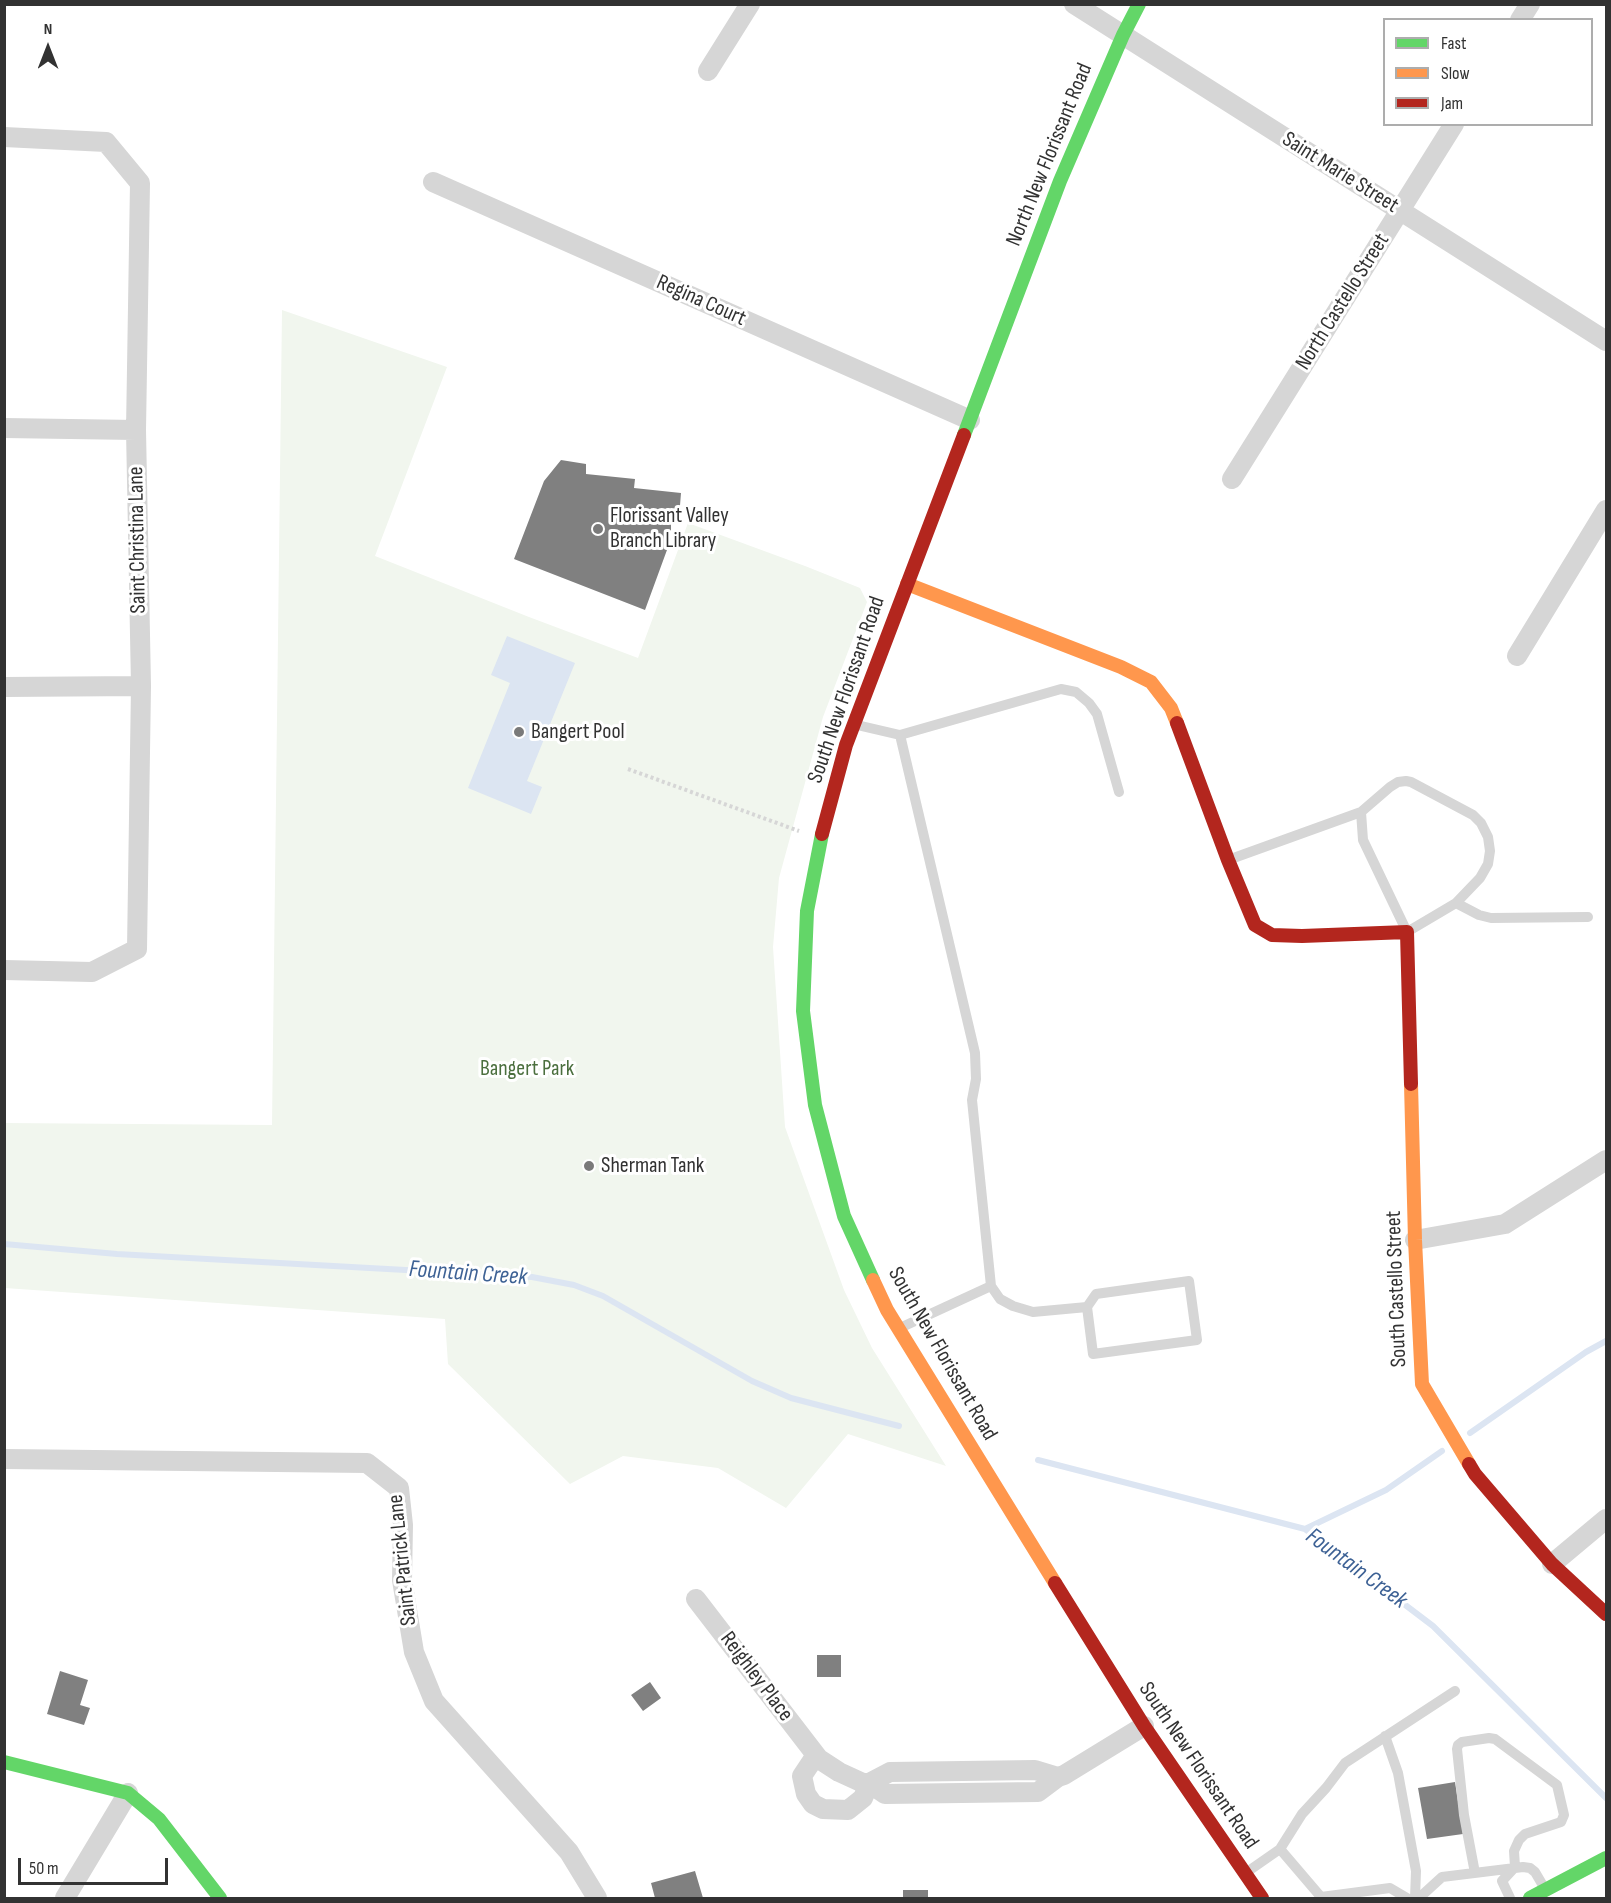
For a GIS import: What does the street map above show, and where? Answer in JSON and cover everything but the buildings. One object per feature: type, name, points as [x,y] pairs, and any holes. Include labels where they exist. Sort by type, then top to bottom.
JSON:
[{"type":"main road","name":"North New Florissant Road","points":[[1006,324],[1060,181],[1123,35],[1139,4]]},
{"type":"main road","name":"South New Florissant Road","points":[[1006,324],[846,745],[821,837],[807,911],[803,1011],[815,1105],[844,1216],[887,1310],[1144,1726],[1262,1899]]},
{"type":"main road","points":[[907,584],[1120,667],[1151,682],[1171,708],[1255,925],[1272,935],[1407,932]]},
{"type":"main road","name":"South Castello Street","points":[[1407,932],[1415,1240],[1422,1384],[1474,1474],[1552,1564],[1606,1614]]},
{"type":"main road","points":[[4,1762],[128,1793],[159,1819],[220,1899]]},
{"type":"main road","points":[[1541,1895],[1606,1858]]},
{"type":"street","points":[[708,71],[750,4]]},
{"type":"street","name":"Saint Marie Street","points":[[1074,4],[1606,341]]},
{"type":"street","points":[[1521,18],[1530,4]]},
{"type":"street","name":"North Castello Street","points":[[1232,479],[1453,126]]},
{"type":"street","name":"Saint Christina Lane","points":[[4,137],[106,142],[140,183],[136,430],[141,686],[137,949],[92,972],[4,970]]},
{"type":"street","name":"Regina Court","points":[[433,182],[970,420]]},
{"type":"street","points":[[4,428],[136,430]]},
{"type":"street","points":[[1517,656],[1606,510]]},
{"type":"street","points":[[4,687],[141,686]]},
{"type":"street","points":[[1415,1240],[1505,1224],[1606,1160]]},
{"type":"street","name":"Saint Patrick Lane","points":[[4,1459],[367,1463],[399,1488],[403,1525],[402,1580],[414,1652],[434,1701],[569,1852],[597,1899]]},
{"type":"street","points":[[1552,1564],[1606,1519]]},
{"type":"street","name":"Reighley Place","points":[[696,1599],[816,1755],[839,1772],[863,1783],[869,1783],[885,1794],[1038,1792],[1058,1777],[1144,1726]]},
{"type":"street","points":[[816,1755],[802,1776],[806,1794],[813,1804],[823,1809],[848,1810],[863,1798],[869,1783],[890,1772],[1035,1770],[1058,1777]]},
{"type":"street","points":[[65,1899],[128,1793]]},
{"type":"lane","points":[[854,724],[900,735],[1061,689],[1076,692],[1089,702],[1097,714],[1119,792]]},
{"type":"lane","points":[[900,735],[975,1053],[976,1079],[972,1100],[991,1286],[1000,1299],[1033,1312],[1087,1307]]},
{"type":"lane","points":[[1228,860],[1361,812],[1390,787],[1398,782],[1406,781],[1473,815],[1481,823],[1488,837],[1490,851],[1488,864],[1480,879],[1456,903],[1407,932],[1363,840],[1361,812]]},
{"type":"lane","points":[[1456,903],[1479,915],[1491,918],[1588,917]]},
{"type":"lane","points":[[1189,1281],[1197,1340],[1092,1354],[1087,1307],[1096,1294],[1189,1281]]},
{"type":"lane","points":[[898,1329],[991,1286]]},
{"type":"lane","points":[[1245,1874],[1280,1849],[1302,1814],[1345,1763],[1455,1691]]},
{"type":"lane","points":[[1385,1736],[1400,1784],[1416,1871],[1417,1899]]},
{"type":"lane","points":[[1474,1873],[1464,1815],[1458,1745],[1462,1742],[1489,1738],[1495,1739],[1557,1785],[1563,1819],[1561,1822],[1525,1834],[1519,1840],[1514,1851],[1515,1867],[1502,1881],[1510,1899]]},
{"type":"lane","points":[[964,1771],[965,1793]]},
{"type":"lane","points":[[1280,1849],[1321,1898],[1390,1888],[1407,1899]]},
{"type":"lane","points":[[1417,1899],[1442,1877],[1515,1867],[1530,1868],[1541,1895]]},
{"type":"path","points":[[628,770],[791,830],[821,837]]},
{"type":"green space","name":"Bangert Park","points":[[282,310],[447,367],[375,556],[638,658],[688,523],[860,588],[867,602],[823,717],[779,878],[773,947],[785,1127],[844,1290],[872,1348],[946,1466],[848,1434],[786,1508],[718,1468],[623,1456],[570,1484],[448,1364],[445,1319],[5,1288],[4,1123],[272,1125]]},
{"type":"shaded area","name":"Bangert Pool","points":[[507,636],[575,663],[527,781],[542,787],[531,814],[468,788],[510,683],[491,675]]},
{"type":"waterway","name":"Fountain Creek","points":[[4,1244],[117,1254],[532,1277],[574,1285],[603,1296],[752,1381],[791,1398],[899,1426]]},
{"type":"waterway","points":[[1470,1433],[1586,1352],[1606,1341]]},
{"type":"waterway","points":[[1305,1529],[1386,1490],[1442,1451]]},
{"type":"waterway","name":"Fountain Creek","points":[[1038,1460],[1305,1529],[1433,1626],[1606,1798]]},
{"type":"traffic: fast","points":[[964,435],[1060,181],[1123,35],[1139,4]]},
{"type":"traffic: fast","points":[[822,834],[807,911],[803,1011],[815,1105],[844,1216],[873,1280]]},
{"type":"traffic: fast","points":[[4,1762],[128,1793],[159,1819],[220,1898]]},
{"type":"traffic: fast","points":[[1530,1898],[1606,1858]]},
{"type":"traffic: slow","points":[[907,584],[1121,667],[1151,682],[1171,708],[1177,723]]},
{"type":"traffic: slow","points":[[1411,1084],[1422,1384],[1469,1464]]},
{"type":"traffic: slow","points":[[873,1280],[887,1310],[1055,1583]]},
{"type":"traffic: jam","points":[[822,834],[846,745],[964,435]]},
{"type":"traffic: jam","points":[[1177,723],[1255,925],[1272,935],[1407,932],[1411,1084]]},
{"type":"traffic: jam","points":[[1469,1464],[1552,1564],[1606,1614]]},
{"type":"traffic: jam","points":[[1055,1583],[1144,1726],[1262,1898]]},
{"type":"place","name":"Florissant Valley Branch Library","points":[[598,529]]},
{"type":"place","name":"Bangert Pool","points":[[519,732]]},
{"type":"place","name":"Sherman Tank","points":[[589,1166]]}]
